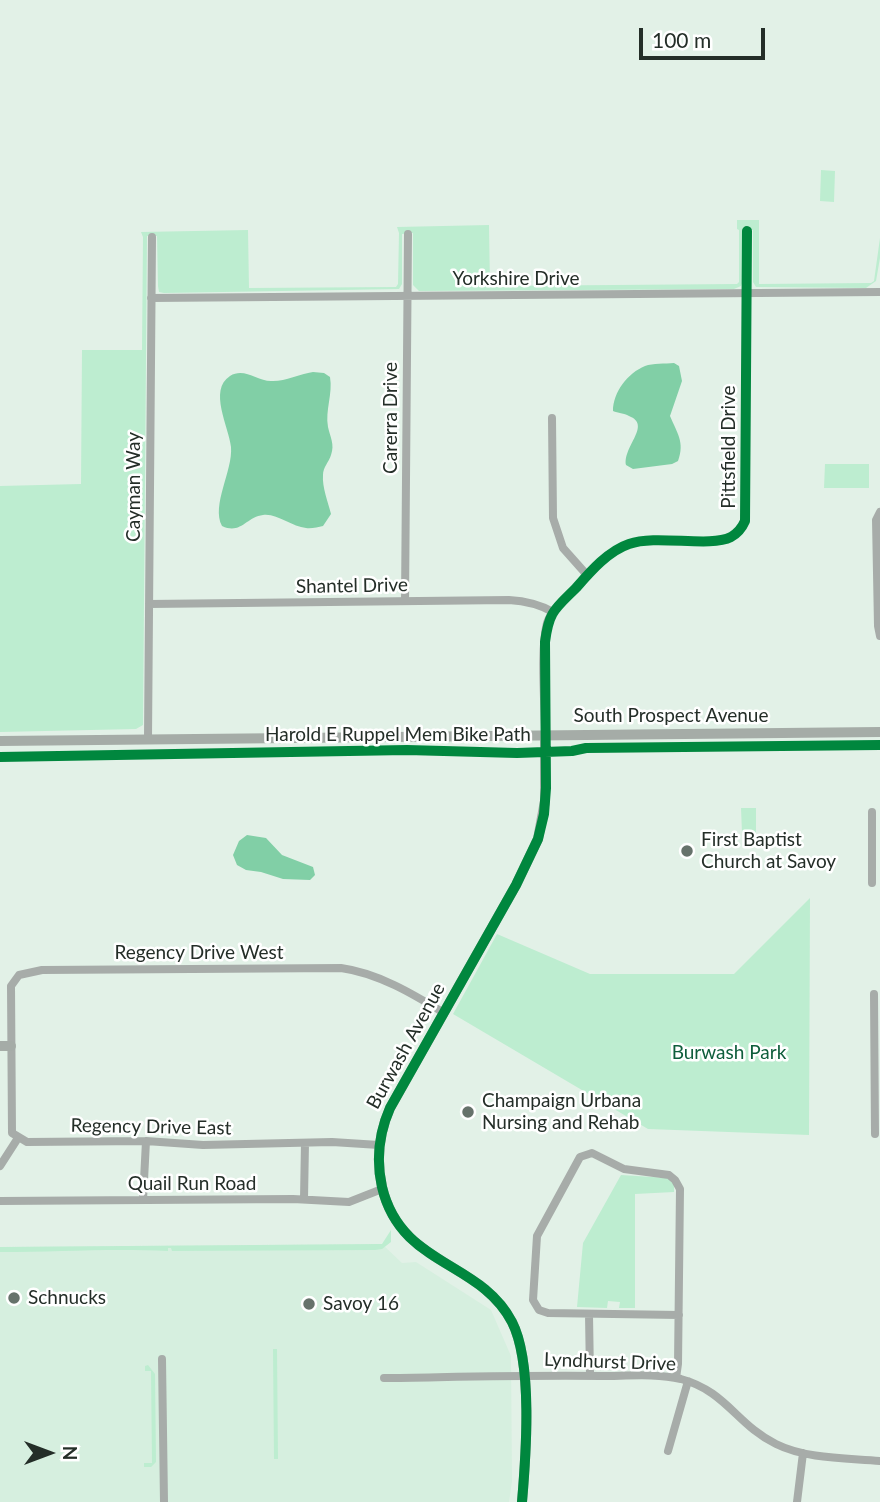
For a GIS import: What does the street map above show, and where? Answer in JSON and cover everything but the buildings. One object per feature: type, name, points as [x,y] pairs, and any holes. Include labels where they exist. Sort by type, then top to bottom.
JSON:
[{"type":"main road","name":"South Prospect Avenue","points":[[0,741],[880,732]]},
{"type":"main road","name":"Burwash Avenue","points":[[522,1502],[525,1376],[519,1337],[499,1302],[476,1282],[428,1254],[410,1239],[391,1213],[382,1188],[378,1158],[381,1133],[390,1108],[516,885],[538,839],[545,801],[545,734]]},
{"type":"street","name":"Pittsfield Drive","points":[[545,734],[545,642],[548,621],[587,575],[618,549],[636,542],[725,539],[732,537],[742,527],[746,517],[747,231]]},
{"type":"street","name":"Carerra Drive","points":[[405,601],[408,234]]},
{"type":"street","name":"Cayman Way","points":[[148,738],[152,237]]},
{"type":"street","name":"Yorkshire Drive","points":[[151,298],[880,292]]},
{"type":"street","points":[[552,418],[553,519],[562,548],[587,575]]},
{"type":"street","points":[[880,512],[876,520],[880,636]]},
{"type":"street","name":"Shantel Drive","points":[[149,604],[526,601],[553,612]]},
{"type":"street","points":[[872,811],[876,846],[872,883]]},
{"type":"street","name":"Regency Drive West","points":[[5,1046],[11,986],[19,975],[42,970],[341,968],[381,978],[444,1013]]},
{"type":"street","points":[[874,994],[877,1029],[875,1134]]},
{"type":"street","points":[[0,1166],[18,1138],[12,1133],[5,1046]]},
{"type":"street","name":"Regency Drive East","points":[[18,1138],[27,1142],[146,1141],[203,1145],[305,1143],[379,1146]]},
{"type":"street","points":[[143,1200],[146,1141]]},
{"type":"street","points":[[304,1199],[305,1143]]},
{"type":"street","points":[[676,1378],[679,1315],[678,1183],[669,1175],[624,1170],[592,1153],[580,1157],[540,1229],[533,1300],[543,1312],[679,1315]]},
{"type":"street","name":"Quail Run Road","points":[[0,1201],[304,1199],[349,1202],[382,1188]]},
{"type":"street","points":[[589,1315],[590,1375]]},
{"type":"street","points":[[162,1359],[164,1502]]},
{"type":"street","name":"Lyndhurst Drive","points":[[384,1378],[590,1375],[676,1378],[688,1381],[722,1399],[751,1428],[777,1445],[803,1452],[880,1461]]},
{"type":"street","points":[[668,1451],[688,1381]]},
{"type":"street","points":[[797,1502],[803,1452]]},
{"type":"shaded area","points":[[674,363],[679,366],[682,381],[670,416],[680,443],[678,461],[633,469],[626,465],[626,458],[638,425],[629,416],[613,411],[616,397],[623,384],[639,369],[652,364]]},
{"type":"shaded area","points":[[313,372],[324,373],[330,377],[327,421],[332,447],[323,480],[331,514],[323,526],[312,528],[301,527],[268,515],[257,516],[239,527],[222,526],[219,508],[231,456],[220,399],[224,382],[230,376],[240,373],[276,381]]},
{"type":"shaded area","points":[[247,835],[266,838],[282,855],[313,867],[315,875],[310,880],[283,879],[246,870],[237,865],[233,855],[239,841]]},
{"type":"shaded area","points":[[382,1244],[402,1263],[416,1262],[491,1310],[511,1356],[512,1481],[509,1502],[0,1502],[0,1247]]},
{"type":"green space","points":[[821,170],[835,171],[834,202],[820,201]]},
{"type":"green space","points":[[737,220],[759,220],[759,284],[871,283],[874,281],[880,238],[876,281],[866,288],[756,287],[753,282],[753,230],[743,230],[743,281],[741,286],[734,289],[419,291],[413,285],[413,233],[402,234],[402,284],[399,289],[164,293],[159,292],[158,286],[157,236],[147,236],[143,725],[136,729],[0,732],[0,486],[81,484],[82,350],[142,350],[141,232],[248,230],[249,288],[396,287],[397,227],[489,225],[490,286],[737,284]]},
{"type":"green space","points":[[825,464],[869,464],[869,488],[824,488]]},
{"type":"green space","points":[[741,808],[756,808],[756,833],[742,833]]},
{"type":"green space","name":"Burwash Park","points":[[810,898],[809,1135],[648,1129],[453,1014],[497,934],[590,974],[734,974]]},
{"type":"green space","points":[[621,1175],[668,1178],[674,1183],[674,1192],[635,1194],[635,1308],[619,1308],[620,1302],[608,1301],[607,1308],[577,1307],[583,1243]]},
{"type":"green space","points":[[391,1230],[391,1242],[382,1249],[375,1250],[172,1251],[168,1248],[168,1251],[0,1252],[0,1247],[382,1244]]},
{"type":"green space","points":[[273,1349],[277,1349],[278,1459],[274,1459]]},
{"type":"green space","points":[[148,1365],[155,1374],[156,1462],[151,1467],[144,1467],[144,1463],[152,1463],[151,1371],[145,1371],[145,1366]]},
{"type":"cycle path","points":[[522,1502],[526,1410],[519,1340],[512,1322],[498,1302],[481,1286],[423,1249],[406,1233],[392,1213],[380,1177],[381,1137],[390,1108],[516,885],[538,839],[546,788],[545,642],[554,611],[600,563],[621,547],[654,540],[721,540],[736,534],[745,521],[747,231]]},
{"type":"cycle path","name":"Harold E Ruppel Mem Bike Path","points":[[0,757],[407,750],[517,753],[586,748],[880,745]]},
{"type":"place","name":"First Baptist Church at Savoy","points":[[687,851]]},
{"type":"place","name":"Champaign Urbana Nursing and Rehab","points":[[468,1112]]},
{"type":"place","name":"Schnucks","points":[[14,1298]]},
{"type":"place","name":"Savoy 16","points":[[309,1304]]}]
